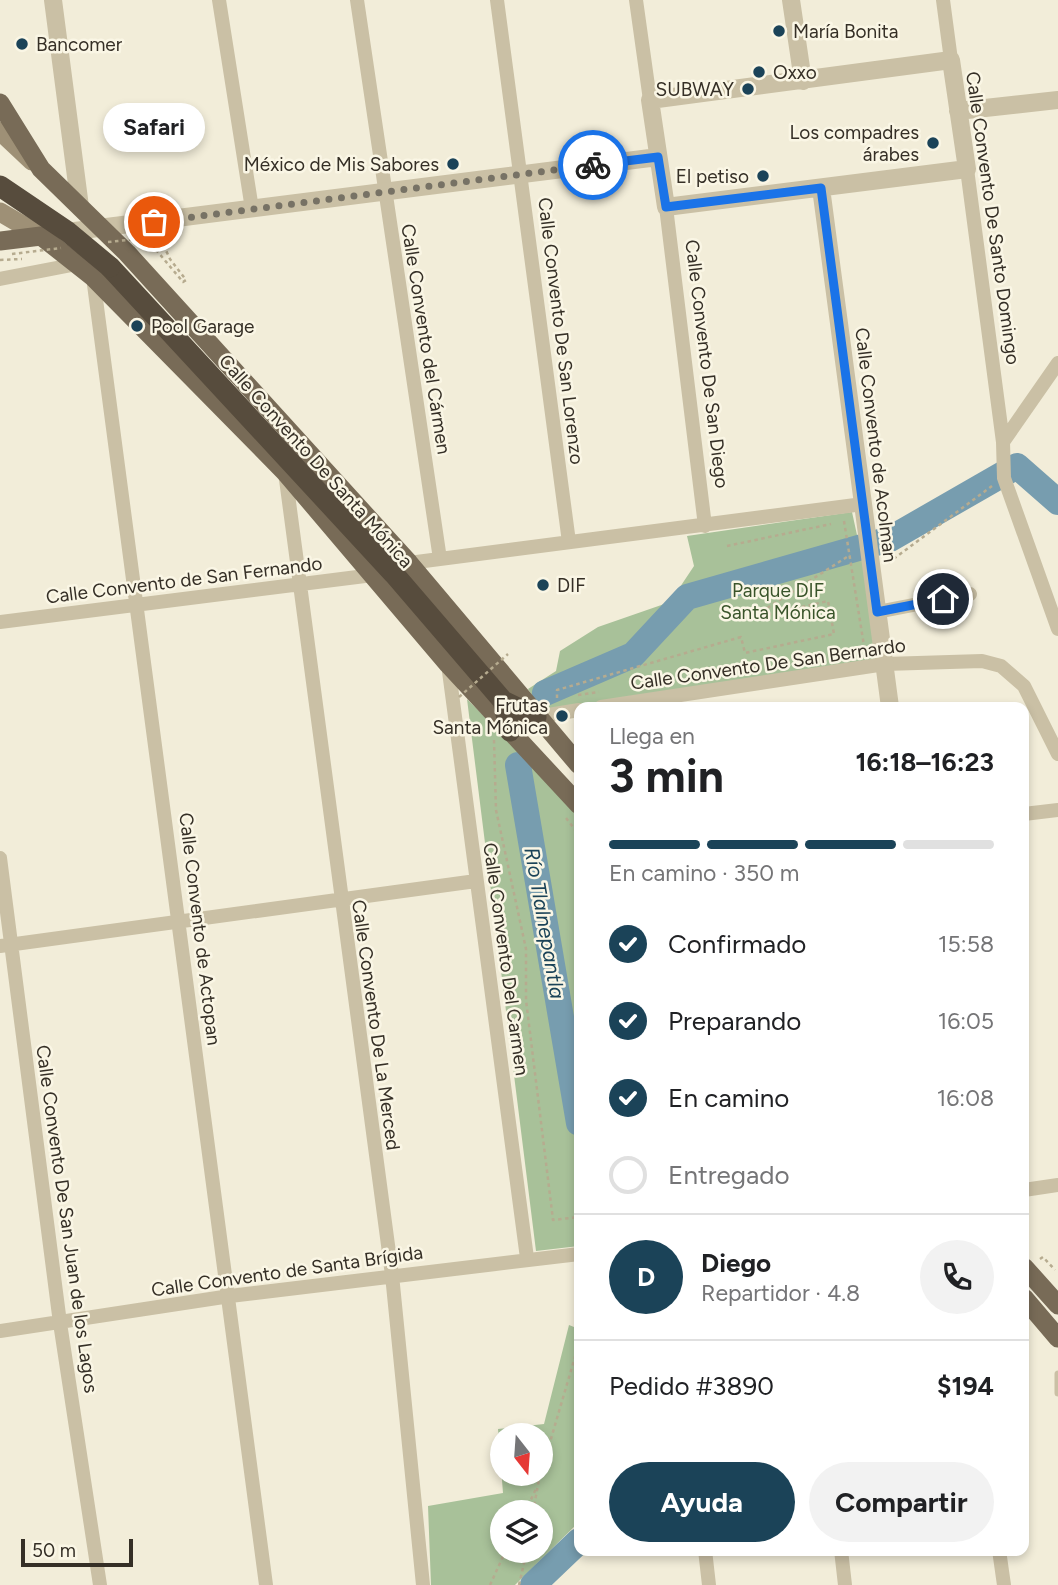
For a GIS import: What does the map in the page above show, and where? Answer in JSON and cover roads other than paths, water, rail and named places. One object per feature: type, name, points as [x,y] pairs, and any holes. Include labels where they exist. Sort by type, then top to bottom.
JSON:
[{"type":"highway","points":[[0,186],[68,232],[110,267],[402,569],[503,701],[536,717]]},
{"type":"highway","points":[[502,734],[503,701]]},
{"type":"main road","name":"Calle Convento De Santa Mónica","points":[[0,103],[41,169]]},
{"type":"main road","name":"Calle Convento De Santa Mónica","points":[[0,131],[102,228],[402,569],[574,759]]},
{"type":"main road","points":[[0,212],[41,236]]},
{"type":"main road","name":"Calle Convento De Santa Mónica","points":[[41,236],[93,277],[285,472],[448,664],[502,734],[571,809]]},
{"type":"main road","points":[[0,241],[41,236]]},
{"type":"main road","points":[[1029,1273],[1058,1305]]},
{"type":"main road","points":[[1029,1304],[1058,1338]]},
{"type":"street","points":[[53,0],[80,207]]},
{"type":"street","points":[[219,0],[252,209]]},
{"type":"street","name":"Calle Convento del Cármen","points":[[357,0],[440,559]]},
{"type":"street","name":"Calle Convento De San Lorenzo","points":[[498,0],[569,542]]},
{"type":"street","name":"Calle Convento De San Diego","points":[[636,0],[666,207],[705,526]]},
{"type":"street","points":[[791,0],[803,81]]},
{"type":"street","name":"Calle Convento De Santo Domingo","points":[[943,0],[967,169],[1004,478],[1058,629]]},
{"type":"street","points":[[650,100],[951,60]]},
{"type":"street","points":[[958,111],[1058,100]]},
{"type":"street","points":[[41,236],[102,228],[150,230],[252,209],[658,157]]},
{"type":"street","points":[[666,207],[967,169]]},
{"type":"street","name":"Calle Convento de Acolman","points":[[821,188],[889,702]]},
{"type":"street","points":[[0,279],[77,264]]},
{"type":"street","name":"Calle Convento de Actopan","points":[[93,277],[139,604],[177,922],[230,1296],[266,1585]]},
{"type":"street","points":[[1002,449],[1058,363]]},
{"type":"street","name":"Calle Convento De La Merced","points":[[285,472],[302,586],[339,899],[392,1275],[423,1585]]},
{"type":"street","points":[[402,569],[440,559],[863,504]]},
{"type":"street","name":"Calle Convento de San Fernando","points":[[0,622],[373,575]]},
{"type":"street","points":[[877,612],[970,594]]},
{"type":"street","name":"Calle Convento De San Bernardo","points":[[634,702],[885,664],[982,661],[1001,666],[1024,686],[1058,754]]},
{"type":"street","name":"Calle Convento Del Carmen","points":[[448,664],[527,1258]]},
{"type":"street","points":[[536,717],[574,711]]},
{"type":"street","points":[[1029,814],[1058,811]]},
{"type":"street","name":"Calle Convento De San Juan de los Lagos","points":[[0,858],[5,945],[100,1585]]},
{"type":"street","points":[[5,945],[476,881]]},
{"type":"street","points":[[1029,1189],[1058,1185]]},
{"type":"street","name":"Calle Convento de Santa Brígida","points":[[0,1331],[230,1296],[574,1254]]},
{"type":"street","points":[[706,1556],[709,1585]]},
{"type":"street","points":[[842,1556],[845,1585]]},
{"type":"street","points":[[1000,1556],[1004,1585]]},
{"type":"lane","points":[[1058,1374],[1058,1393]]},
{"type":"waterway","name":"Río Tlalnepantla","points":[[545,693],[633,655],[687,597],[890,539],[1017,466],[1058,502]]},
{"type":"waterway","name":"Río Tlalnepantla","points":[[518,765],[574,1094]]},
{"type":"waterway","name":"Río Tlalnepantla","points":[[533,1585],[574,1546]]},
{"type":"place","name":"María Bonita","points":[[779,31]]},
{"type":"place","name":"Bancomer","points":[[22,44]]},
{"type":"place","name":"Oxxo","points":[[759,72]]},
{"type":"place","name":"SUBWAY","points":[[748,89]]},
{"type":"place","name":"Los compadres árabes","points":[[933,143]]},
{"type":"place","name":"México de Mis Sabores","points":[[453,164]]},
{"type":"place","name":"El petiso","points":[[763,176]]},
{"type":"place","name":"Safari","points":[[154,222]]},
{"type":"place","name":"Pool Garage","points":[[137,326]]},
{"type":"place","name":"DIF","points":[[543,585]]},
{"type":"place","name":"Frutas Santa Mónica","points":[[562,716]]},
{"type":"park label","name":"Parque DIF Santa Mónica","points":[[778,601]]}]
